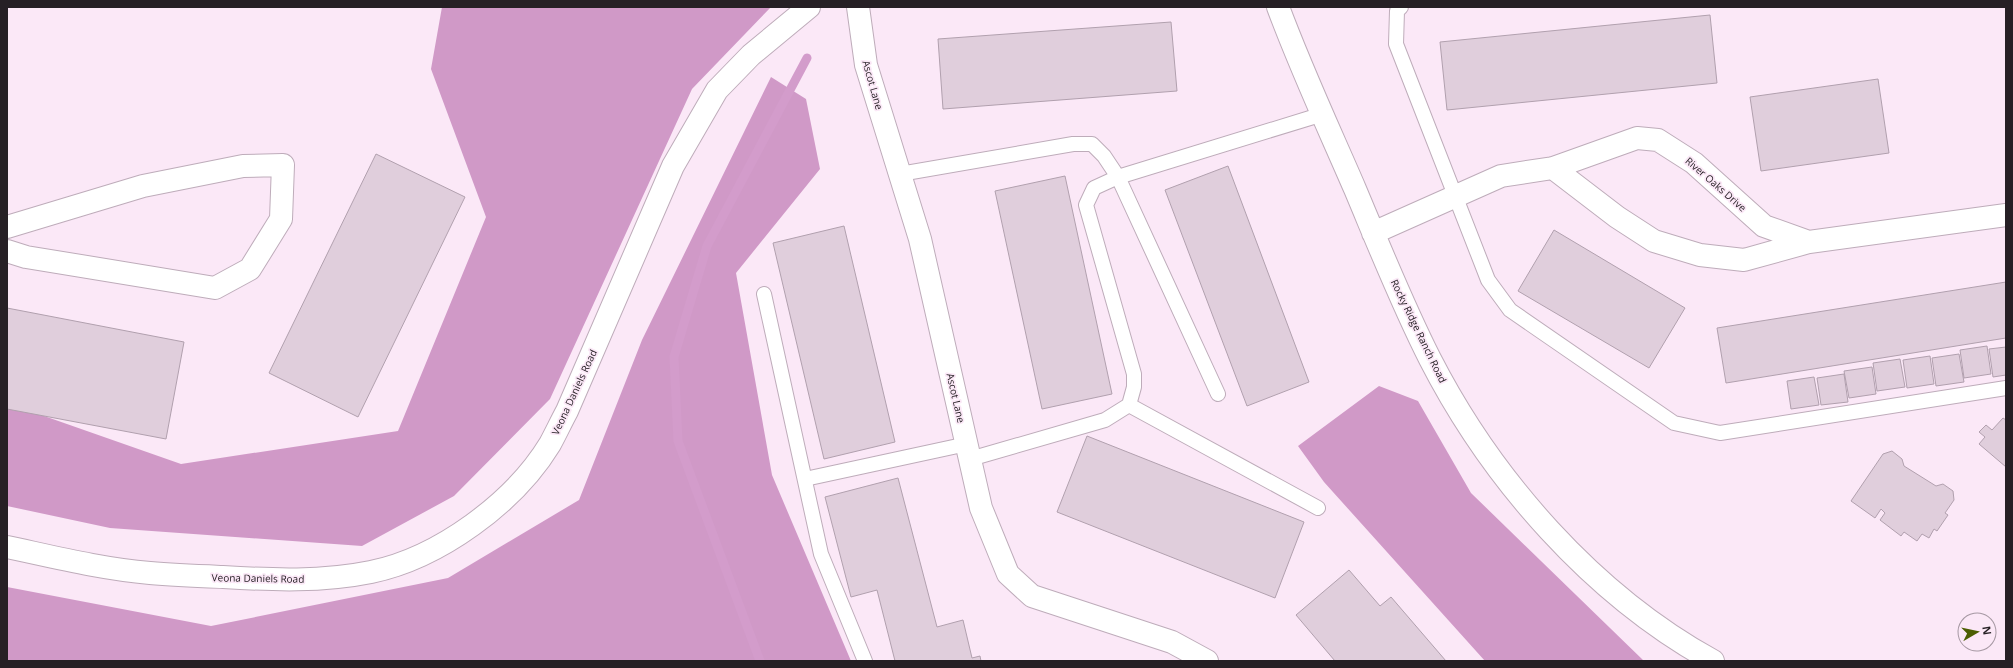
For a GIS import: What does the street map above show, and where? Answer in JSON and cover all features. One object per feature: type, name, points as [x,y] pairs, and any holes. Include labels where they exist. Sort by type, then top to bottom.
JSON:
[{"type":"street","name":"Veona Daniels Road","points":[[7,547],[91,564],[149,573],[268,580],[326,579],[372,572],[402,563],[441,546],[484,517],[528,473],[549,444],[567,410],[672,166],[717,90],[751,55],[809,7]]},
{"type":"street","name":"Ascot Lane","points":[[858,7],[866,65],[920,239],[981,508],[1008,574],[1032,596],[1172,642],[1207,661]]},
{"type":"street","name":"Rocky Ridge Ranch Road","points":[[1278,7],[1403,304],[1431,361],[1466,421],[1502,473],[1577,559],[1637,612],[1690,648],[1713,661]]},
{"type":"street","name":"River Oaks Drive","points":[[1374,233],[1501,176],[1553,168],[1637,138],[1658,140],[1694,163],[1764,226],[1809,242]]},
{"type":"street","points":[[7,227],[143,186],[243,166],[283,165],[281,218],[250,268],[215,288],[26,257],[7,251]]},
{"type":"street","name":"River Oaks Drive","points":[[1553,168],[1617,217],[1654,241],[1700,255],[1744,260],[1809,242],[2006,215]]},
{"type":"lane","points":[[1401,7],[1397,11],[1396,44],[1488,280],[1510,310],[1674,423],[1720,433],[2006,388]]},
{"type":"lane","points":[[805,479],[968,452],[1105,420],[1129,406],[1134,387],[1134,374],[1086,205],[1094,188],[1118,178],[1323,114]]},
{"type":"lane","points":[[900,174],[1073,144],[1092,144],[1104,156],[1118,178],[1218,394]]},
{"type":"lane","points":[[764,294],[821,554],[865,661]]},
{"type":"lane","points":[[1129,406],[1318,508]]},
{"type":"shaded area","points":[[442,7],[771,7],[692,89],[550,399],[454,496],[362,546],[110,528],[7,506],[7,403],[181,464],[398,431],[486,217],[431,69]]},
{"type":"shaded area","points":[[771,77],[806,99],[820,169],[736,273],[772,475],[851,661],[7,661],[7,587],[211,626],[448,578],[579,500],[642,340]]},
{"type":"shaded area","points":[[1379,386],[1418,401],[1471,493],[1644,661],[1485,661],[1324,482],[1298,446]]},
{"type":"building","points":[[1710,15],[1717,83],[1447,110],[1440,42]]},
{"type":"building","points":[[1171,22],[1177,91],[943,109],[938,39]]},
{"type":"building","points":[[1878,79],[1889,153],[1761,171],[1750,97]]},
{"type":"building","points":[[376,154],[465,197],[358,417],[269,373]]},
{"type":"building","points":[[1228,166],[1309,382],[1247,406],[1165,190]]},
{"type":"building","points":[[1065,176],[1112,394],[1042,409],[995,191]]},
{"type":"building","points":[[844,226],[895,442],[824,459],[773,243]]},
{"type":"building","points":[[1554,230],[1685,308],[1649,368],[1518,291]]},
{"type":"building","points":[[2006,282],[2006,338],[1726,383],[1717,328]]},
{"type":"building","points":[[7,308],[184,342],[166,439],[7,409]]},
{"type":"building","points":[[1987,346],[1991,374],[1964,378],[1960,350]]},
{"type":"building","points":[[2006,347],[2006,375],[1993,377],[1989,349]]},
{"type":"building","points":[[1959,354],[1964,382],[1936,386],[1932,358]]},
{"type":"building","points":[[1930,356],[1934,384],[1907,388],[1903,360]]},
{"type":"building","points":[[1900,359],[1905,387],[1877,391],[1873,363]]},
{"type":"building","points":[[1872,367],[1876,394],[1849,398],[1844,371]]},
{"type":"building","points":[[1844,374],[1848,402],[1821,405],[1817,378]]},
{"type":"building","points":[[1814,377],[1819,405],[1791,409],[1787,381]]},
{"type":"building","points":[[2003,418],[2006,420],[2006,467],[1979,444],[1985,437],[1979,432],[1986,425],[1992,430]]},
{"type":"building","points":[[1087,436],[1304,522],[1275,598],[1057,512]]},
{"type":"building","points":[[1892,451],[1902,459],[1904,466],[1936,486],[1943,484],[1953,491],[1954,500],[1945,513],[1948,515],[1937,531],[1934,529],[1929,538],[1922,534],[1917,541],[1904,532],[1901,536],[1880,520],[1885,513],[1881,509],[1875,518],[1851,501],[1883,454]]},
{"type":"building","points":[[898,478],[937,627],[963,620],[972,658],[980,656],[981,661],[895,661],[877,590],[851,597],[825,497]]},
{"type":"building","points":[[1349,570],[1380,606],[1391,597],[1446,661],[1335,661],[1296,615]]},
{"type":"waterway","points":[[760,661],[678,441],[674,357],[707,246],[807,58]]}]
